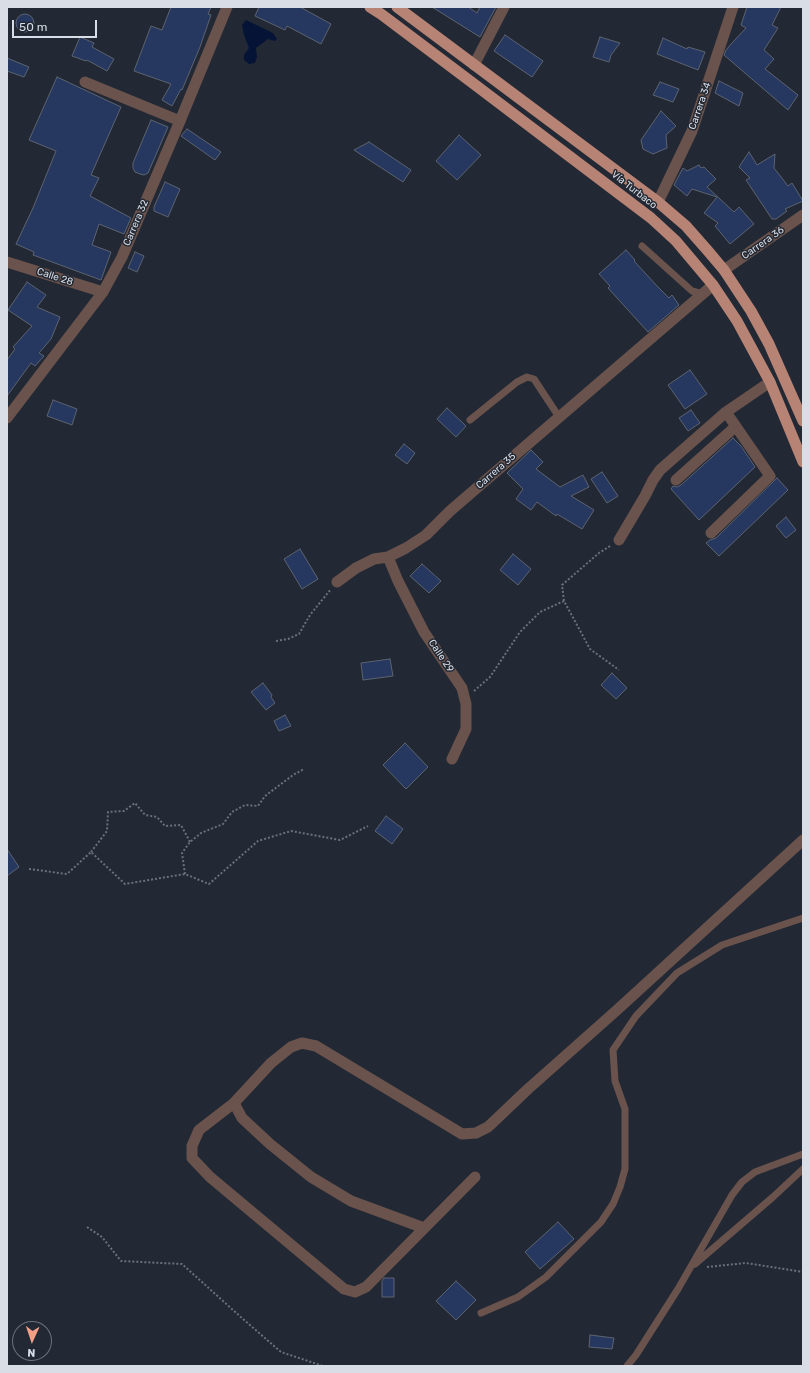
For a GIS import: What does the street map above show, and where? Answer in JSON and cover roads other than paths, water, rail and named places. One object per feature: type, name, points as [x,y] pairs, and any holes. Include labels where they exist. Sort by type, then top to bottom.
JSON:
[{"type":"highway","name":"Vía Turbaco","points":[[370,7],[651,218],[676,241],[713,285],[737,321],[770,382],[803,462]]},
{"type":"highway","name":"Vía Turbaco","points":[[397,7],[658,202],[686,226],[724,270],[751,311],[769,344],[803,421]]},
{"type":"street","name":"Carrera 32","points":[[7,418],[103,292],[122,258],[227,7]]},
{"type":"street","points":[[474,65],[504,7]]},
{"type":"street","name":"Carrera 34","points":[[658,202],[692,131],[733,7]]},
{"type":"street","points":[[85,82],[180,121]]},
{"type":"street","name":"Carrera 36","points":[[724,270],[803,215]]},
{"type":"street","name":"Calle 28","points":[[7,262],[103,292]]},
{"type":"street","name":"Carrera 35","points":[[337,582],[356,568],[374,559],[388,557],[406,548],[426,535],[450,511],[713,285]]},
{"type":"street","points":[[619,540],[660,470],[726,412],[770,382]]},
{"type":"street","points":[[711,533],[770,476],[726,412]]},
{"type":"street","points":[[676,480],[735,427]]},
{"type":"street","name":"Calle 29","points":[[388,557],[398,581],[424,632],[462,688],[466,704],[466,729],[452,758]]},
{"type":"street","points":[[475,1178],[424,1228],[396,1259],[366,1287],[355,1292],[344,1288],[210,1177],[192,1158],[192,1146],[199,1130],[234,1103],[271,1063],[291,1047],[302,1043],[316,1046],[462,1134],[476,1133],[488,1127],[528,1088],[617,1010],[803,840]]},
{"type":"street","points":[[234,1103],[242,1118],[270,1144],[312,1177],[351,1201],[424,1228]]},
{"type":"lane","points":[[642,246],[692,291],[703,294]]},
{"type":"lane","points":[[470,420],[516,382],[527,377],[534,379],[560,417]]},
{"type":"lane","points":[[481,1313],[518,1297],[546,1277],[601,1222],[613,1204],[625,1169],[625,1110],[615,1081],[613,1050],[636,1016],[677,973],[722,945],[803,918]]},
{"type":"lane","points":[[627,1366],[636,1355],[691,1268],[732,1196],[742,1182],[755,1172],[803,1154]]},
{"type":"lane","points":[[691,1268],[803,1169]]},
{"type":"water","points":[[246,20],[273,33],[277,39],[275,41],[268,39],[256,48],[257,57],[255,63],[249,64],[244,60],[244,55],[249,48],[242,25]]}]
